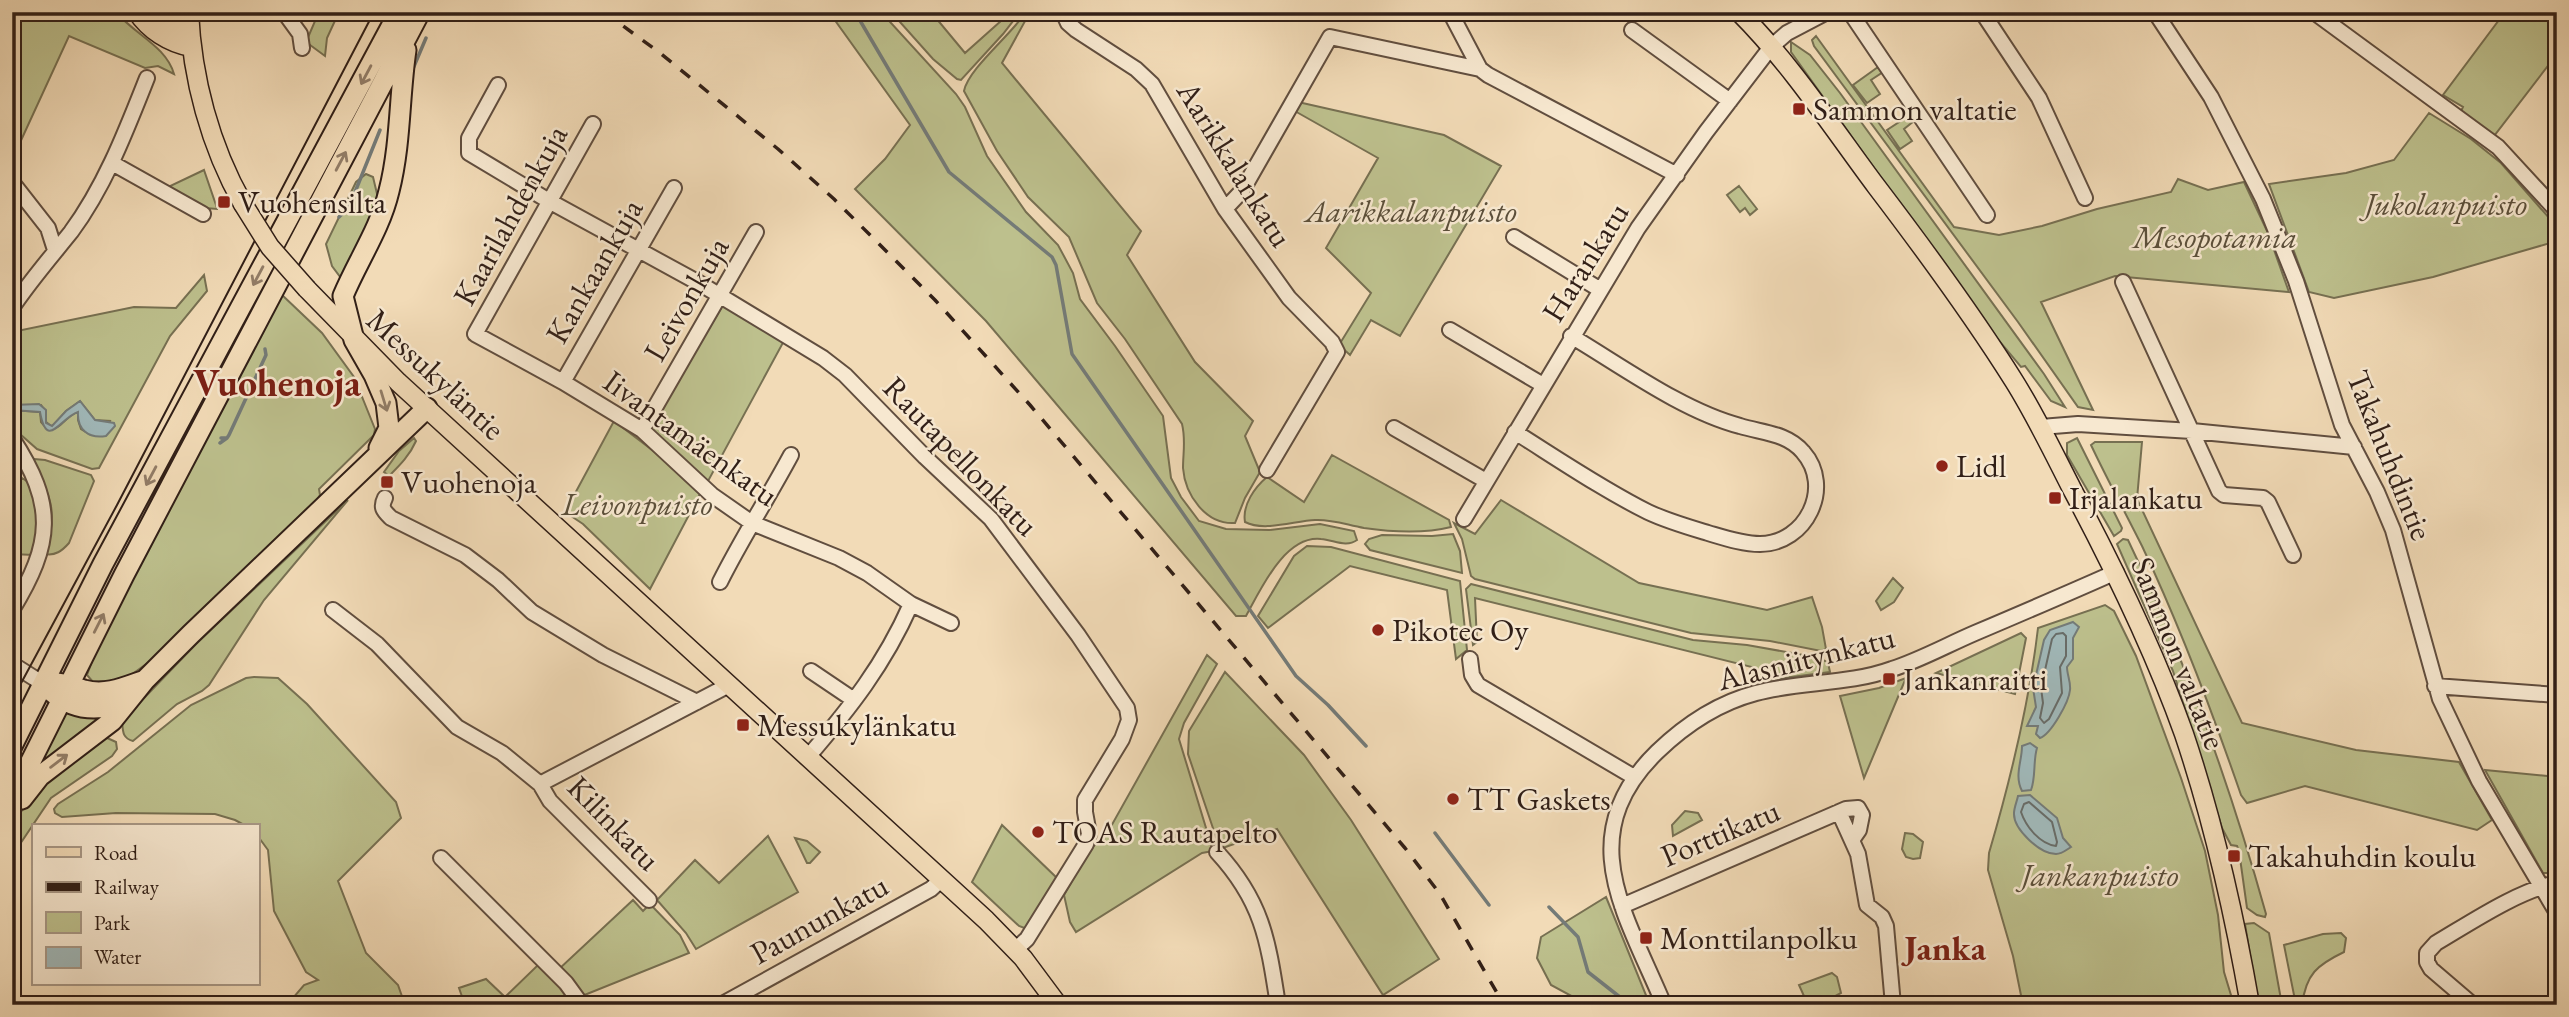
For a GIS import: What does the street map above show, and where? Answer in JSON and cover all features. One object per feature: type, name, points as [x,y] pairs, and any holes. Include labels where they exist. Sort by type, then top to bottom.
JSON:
[{"type":"highway","points":[[12,746],[103,564],[399,12]]},
{"type":"highway","points":[[12,799],[64,691],[420,12]]},
{"type":"highway","points":[[370,464],[389,428],[388,418],[382,391],[354,340],[343,296],[370,243],[389,194],[398,149],[408,36]]},
{"type":"highway","points":[[12,811],[40,776],[112,721],[145,680],[191,634],[427,408]]},
{"type":"highway","points":[[64,691],[108,692],[145,680]]},
{"type":"highway","points":[[42,683],[64,691],[85,709],[101,709],[130,699]]},
{"type":"main road","points":[[137,12],[162,36],[174,42],[190,29]]},
{"type":"main road","points":[[154,12],[167,21],[190,29]]},
{"type":"main road","name":"Sammon valtatie","points":[[1739,12],[1811,98],[1935,266],[2002,363],[2041,427],[2116,572],[2171,701],[2195,769],[2224,872],[2250,1005]]},
{"type":"main road","name":"Messukyläntie","points":[[190,29],[210,128],[220,158],[243,204],[270,247],[354,340],[727,686]]},
{"type":"main road","points":[[727,686],[942,879],[1015,950],[1058,1005]]},
{"type":"street","points":[[285,12],[300,34],[302,48]]},
{"type":"street","name":"Aarikkalankatu","points":[[1063,12],[1068,23],[1076,30],[1136,69],[1152,84],[1225,209],[1289,298],[1332,342],[1338,352],[1266,470]]},
{"type":"street","points":[[1450,12],[1480,69]]},
{"type":"street","name":"Harankatu","points":[[1464,519],[1638,228],[1771,47],[1787,33],[1828,12]]},
{"type":"street","points":[[1850,12],[1987,215]]},
{"type":"street","points":[[1982,12],[2039,98],[2085,198]]},
{"type":"street","name":"Takahuhdintie","points":[[2155,12],[2211,97],[2263,199],[2296,281],[2342,425],[2378,493],[2398,542],[2435,685],[2479,781],[2557,913]]},
{"type":"street","points":[[2314,12],[2498,147],[2557,211]]},
{"type":"street","points":[[1632,30],[1730,101]]},
{"type":"street","points":[[1225,209],[1242,191],[1330,37],[1480,69],[1677,175]]},
{"type":"street","points":[[12,308],[76,225],[112,163],[147,79]]},
{"type":"street","name":"Rautapellonkatu","points":[[498,85],[470,138],[469,153],[549,201],[720,296],[834,366],[925,457],[982,509],[1078,635],[1127,708],[1129,720],[1122,738],[1085,800],[1089,834],[1086,844],[1027,939],[1015,950]]},
{"type":"street","name":"Kaarilahdenkuja","points":[[475,334],[593,124]]},
{"type":"street","points":[[112,163],[203,214]]},
{"type":"street","points":[[12,182],[48,228],[55,250]]},
{"type":"street","name":"Kankaankuja","points":[[563,382],[674,188]]},
{"type":"street","name":"Leivonkuja","points":[[642,430],[757,232]]},
{"type":"street","points":[[1514,237],[1600,289]]},
{"type":"street","points":[[2123,282],[2219,491],[2224,495],[2263,498],[2268,502],[2292,555]]},
{"type":"street","points":[[1450,330],[1543,385]]},
{"type":"street","name":"Iivantamäenkatu","points":[[475,334],[563,382],[642,430],[712,495],[752,523],[839,558],[867,573],[911,604],[951,623]]},
{"type":"street","points":[[1515,432],[1647,511],[1714,535],[1760,544],[1777,542],[1789,537],[1808,517],[1816,496],[1813,466],[1790,440],[1695,410],[1572,336]]},
{"type":"street","points":[[2041,427],[2078,424],[2192,431],[2354,447]]},
{"type":"street","points":[[1394,428],[1486,481]]},
{"type":"street","points":[[12,438],[37,483],[44,505],[45,527],[35,566],[12,610]]},
{"type":"street","points":[[720,582],[791,455]]},
{"type":"street","points":[[385,498],[383,511],[391,518],[465,555],[498,580],[531,612],[618,663],[697,702]]},
{"type":"street","name":"Alasniitynkatu","points":[[1664,1005],[1614,883],[1610,839],[1617,811],[1634,777],[1674,736],[1707,713],[1770,690],[1836,682],[1891,670],[2116,572]]},
{"type":"street","points":[[807,758],[884,659],[911,604]]},
{"type":"street","name":"Kilinkatu","points":[[333,610],[377,644],[457,727],[496,749],[540,784],[550,801],[649,900]]},
{"type":"street","points":[[1470,659],[1472,675],[1478,685],[1634,777]]},
{"type":"street","points":[[12,664],[42,683]]},
{"type":"street","points":[[811,671],[854,700]]},
{"type":"street","points":[[2435,685],[2557,695]]},
{"type":"street","points":[[540,784],[727,686]]},
{"type":"street","points":[[1852,840],[1859,830],[1861,811],[1853,807],[1839,812],[1858,853],[1867,905],[1882,917],[1886,926],[1893,1005]]},
{"type":"street","name":"Porttikatu","points":[[1622,906],[1839,812]]},
{"type":"street","points":[[1217,852],[1245,887],[1260,916],[1268,942],[1278,1005]]},
{"type":"street","points":[[441,858],[566,983],[582,1005]]},
{"type":"street","name":"Paununkatu","points":[[721,1005],[931,889],[942,879]]},
{"type":"street","points":[[2473,1005],[2431,969],[2427,962],[2427,953],[2441,940],[2515,898],[2557,883]]},
{"type":"green space","points":[[12,12],[116,12],[157,48],[170,64],[174,74],[158,66],[145,68],[69,36],[12,160]]},
{"type":"green space","points":[[324,12],[339,12],[327,38],[325,56],[306,42],[315,21]]},
{"type":"green space","points":[[829,12],[881,12],[956,94],[965,107],[987,156],[1026,212],[1058,245],[1073,273],[1080,299],[1163,416],[1171,478],[1199,521],[1226,529],[1269,530],[1320,524],[1354,531],[1357,540],[1344,543],[1308,540],[1296,546],[1285,554],[1276,566],[1246,616],[1236,616],[986,321],[855,189],[885,159],[910,125]]},
{"type":"green space","points":[[891,12],[931,12],[965,53],[1011,12],[1020,12],[961,80],[933,59]]},
{"type":"green space","points":[[1026,12],[1030,12],[1002,63],[1141,231],[1127,255],[1195,362],[1253,421],[1245,436],[1260,472],[1235,523],[1215,519],[1206,514],[1193,498],[1183,468],[1182,424],[1125,339],[1097,303],[1069,237],[1028,197],[997,151],[964,91],[981,62]]},
{"type":"green space","name":"Jukolanpuisto","points":[[2505,12],[2557,12],[2557,54],[2494,136],[2461,111],[2463,107],[2443,95]]},
{"type":"green space","name":"Mesopotamia","points":[[1816,36],[1954,227],[1999,235],[2171,192],[2178,179],[2208,190],[2244,182],[2268,233],[2289,292],[2115,276],[2041,302],[2093,410],[2078,407],[1814,46],[1812,40]]},
{"type":"green space","points":[[1791,42],[1810,55],[1840,93],[2044,374],[2065,407],[2051,401],[2025,366],[2021,367],[1990,330],[1791,52]]},
{"type":"green space","points":[[1878,67],[1883,72],[1871,80],[1880,94],[1867,103],[1853,85]]},
{"type":"green space","name":"Aarikkalanpuisto","points":[[1298,102],[1444,135],[1501,166],[1400,336],[1371,320],[1350,355],[1339,345],[1371,293],[1326,248],[1378,158],[1293,110]]},
{"type":"green space","name":"Jukolanpuisto","points":[[2429,113],[2471,139],[2501,163],[2557,227],[2557,241],[2433,277],[2334,298],[2309,292],[2269,184],[2346,173],[2394,160]]},
{"type":"green space","points":[[1910,115],[1914,121],[1904,129],[1912,141],[1900,149],[1887,130]]},
{"type":"green space","points":[[204,170],[217,209],[205,208],[168,187]]},
{"type":"green space","points":[[366,174],[373,177],[378,198],[353,260],[341,278],[332,266],[326,244],[356,182]]},
{"type":"green space","points":[[1739,186],[1757,209],[1750,215],[1745,208],[1740,212],[1727,195]]},
{"type":"green space","points":[[204,275],[207,291],[170,336],[99,468],[92,469],[37,449],[12,427],[12,410],[40,412],[41,422],[48,430],[56,428],[78,412],[81,429],[91,435],[104,436],[110,421],[95,420],[80,401],[66,411],[52,427],[45,421],[46,412],[41,405],[12,405],[12,332],[134,307],[176,308]]},
{"type":"green space","points":[[281,294],[322,333],[354,377],[375,429],[374,435],[319,489],[320,495],[311,510],[149,662],[124,680],[93,682],[87,675],[102,634]]},
{"type":"green space","points":[[723,305],[785,339],[707,483],[652,431],[651,426]]},
{"type":"green space","name":"Leivonpuisto","points":[[614,421],[660,456],[700,494],[650,589],[583,524],[565,512]]},
{"type":"green space","points":[[414,438],[416,441],[411,451],[389,476],[384,472],[399,451]]},
{"type":"green space","points":[[2077,438],[2122,528],[2114,536],[2067,455],[2067,443]]},
{"type":"green space","points":[[2095,442],[2142,442],[2137,499],[2242,723],[2356,750],[2459,762],[2492,820],[2477,830],[2305,786],[2247,803],[2241,795],[2207,700],[2169,607],[2142,546],[2091,445]]},
{"type":"green space","points":[[1332,455],[1449,520],[1451,527],[1408,532],[1385,531],[1321,520],[1270,526],[1245,522],[1245,509],[1250,497],[1267,477],[1304,502]]},
{"type":"green space","points":[[34,459],[91,475],[94,481],[69,543],[61,551],[52,554],[45,554],[51,528],[51,506]]},
{"type":"green space","points":[[22,478],[28,482],[39,513],[34,555],[12,554],[12,502],[17,484]]},
{"type":"green space","points":[[348,500],[264,600],[209,685],[177,704],[133,741],[127,738],[122,721],[196,644]]},
{"type":"green space","points":[[1501,500],[1639,583],[1767,610],[1812,597],[1826,649],[1821,651],[1770,641],[1691,633],[1475,579],[1471,576],[1462,539],[1454,523],[1475,534]]},
{"type":"green space","points":[[1453,534],[1460,551],[1462,573],[1370,550],[1365,544],[1369,539],[1382,535]]},
{"type":"green space","points":[[2123,539],[2128,540],[2188,677],[2237,818],[2265,917],[2247,908],[2239,851],[2237,846],[2231,845],[2222,828],[2173,671],[2117,544]]},
{"type":"green space","points":[[1307,546],[1331,547],[1460,581],[1467,650],[1456,659],[1447,590],[1350,566],[1268,628],[1258,616],[1294,556]]},
{"type":"green space","points":[[1893,578],[1903,588],[1894,602],[1881,610],[1876,601]]},
{"type":"green space","points":[[1471,584],[1693,640],[1747,645],[1820,658],[1828,663],[1830,672],[1760,681],[1752,667],[1475,598],[1477,642],[1473,645],[1466,589]]},
{"type":"green space","name":"Jankanpuisto","points":[[2105,605],[2114,611],[2136,656],[2205,851],[2218,915],[2224,972],[2234,1005],[2023,1005],[2013,956],[1988,870],[1989,853],[2018,741],[2038,628]]},
{"type":"green space","points":[[2021,633],[2026,638],[2015,694],[1936,673]]},
{"type":"green space","points":[[1207,655],[1217,664],[1184,723],[1179,739],[1213,851],[1202,853],[1076,932],[1070,922],[1064,895],[1089,851],[1109,830]]},
{"type":"green space","points":[[1225,672],[1304,755],[1351,820],[1439,959],[1383,995],[1277,829],[1220,849],[1188,754],[1189,731]]},
{"type":"green space","points":[[246,678],[278,678],[307,704],[396,802],[401,818],[338,881],[366,953],[398,985],[405,1005],[287,1005],[304,985],[318,980],[306,972],[274,911],[268,850],[259,838],[259,824],[242,824],[215,814],[116,813],[62,817],[55,813],[54,809],[58,804],[108,772],[191,705]]},
{"type":"green space","points":[[1906,678],[1864,778],[1840,696],[1879,688]]},
{"type":"green space","points":[[68,709],[108,719],[31,777]]},
{"type":"green space","points":[[105,737],[116,742],[117,749],[112,756],[51,798],[12,856],[12,825],[38,787]]},
{"type":"green space","points":[[2485,770],[2557,777],[2557,873],[2543,873]]},
{"type":"green space","points":[[1685,811],[1698,813],[1702,820],[1673,836],[1672,825]]},
{"type":"green space","points":[[1002,825],[1059,880],[1027,929],[1019,926],[972,882]]},
{"type":"green space","points":[[1905,833],[1913,834],[1923,842],[1920,858],[1906,857],[1902,849]]},
{"type":"green space","points":[[768,836],[798,892],[696,949],[686,933],[657,900],[695,860],[719,883]]},
{"type":"green space","points":[[795,838],[807,841],[820,852],[810,863],[807,863]]},
{"type":"green space","points":[[1606,897],[1650,1005],[1588,1005],[1551,985],[1537,958],[1541,937]]},
{"type":"green space","points":[[633,900],[643,911],[650,904],[680,935],[689,953],[582,996],[559,969]]},
{"type":"green space","points":[[2254,923],[2269,933],[2282,1005],[2258,1005],[2245,924]]},
{"type":"green space","points":[[2341,933],[2346,938],[2344,952],[2314,972],[2306,985],[2302,1005],[2296,1005],[2284,945],[2323,934]]},
{"type":"green space","points":[[538,965],[573,998],[557,1005],[465,1005],[459,988],[486,979],[505,997]]},
{"type":"green space","points":[[1832,973],[1837,977],[1841,993],[1819,1005],[1808,1005],[1799,985]]},
{"type":"water","points":[[80,401],[95,420],[114,423],[115,426],[106,436],[94,436],[85,432],[79,423],[78,412],[50,431],[46,429],[40,412],[12,410],[12,405],[39,404],[46,410],[46,423],[52,426]]},
{"type":"water","points":[[2073,622],[2079,627],[2073,638],[2073,659],[2067,667],[2069,695],[2054,724],[2040,738],[2036,734],[2038,726],[2027,726],[2036,707],[2033,688],[2044,640],[2050,630]]},
{"type":"water","points":[[2030,743],[2037,748],[2033,780],[2031,790],[2022,791],[2018,774],[2022,746]]},
{"type":"water","points":[[2030,795],[2057,818],[2063,838],[2071,847],[2060,853],[2050,853],[2035,845],[2023,833],[2015,819],[2014,809],[2018,796]]},
{"type":"waterway","points":[[855,12],[949,172],[1052,257],[1056,265],[1072,354],[1296,676],[1328,705],[1366,746]]},
{"type":"waterway","name":"Vuohenoja","points":[[412,71],[426,38]]},
{"type":"waterway","name":"Vuohenoja","points":[[339,217],[349,207],[380,130]]},
{"type":"waterway","name":"Vuohenoja","points":[[221,438],[227,438],[229,435],[266,355],[265,349]]},
{"type":"waterway","name":"Vuohenoja","points":[[220,443],[227,438]]},
{"type":"waterway","points":[[1435,833],[1489,905]]},
{"type":"waterway","points":[[1549,907],[1578,937],[1588,972],[1630,1005]]},
{"type":"tram line","points":[[12,700],[117,505],[374,12]]},
{"type":"railway","points":[[604,12],[660,53],[778,149],[834,199],[935,300],[1030,405],[1405,848],[1440,894],[1504,1005]]},
{"type":"place","name":"Sammon valtatie","points":[[1799,109]]},
{"type":"place","name":"Vuohensilta","points":[[224,202]]},
{"type":"place","name":"Lidl","points":[[1942,466]]},
{"type":"place","name":"Vuohenoja","points":[[387,482]]},
{"type":"place","name":"Irjalankatu","points":[[2055,498]]},
{"type":"place","name":"Pikotec Oy","points":[[1378,630]]},
{"type":"place","name":"Jankanraitti","points":[[1889,679]]},
{"type":"place","name":"Messukylänkatu","points":[[743,725]]},
{"type":"place","name":"TT Gaskets","points":[[1453,799]]},
{"type":"place","name":"TOAS Rautapelto","points":[[1038,832]]},
{"type":"place","name":"Takahuhdin koulu","points":[[2234,856]]},
{"type":"place","name":"Monttilanpolku","points":[[1646,938]]},
{"type":"district","name":"Vuohenoja","points":[[277,382]]},
{"type":"district","name":"Janka","points":[[1945,947]]}]
